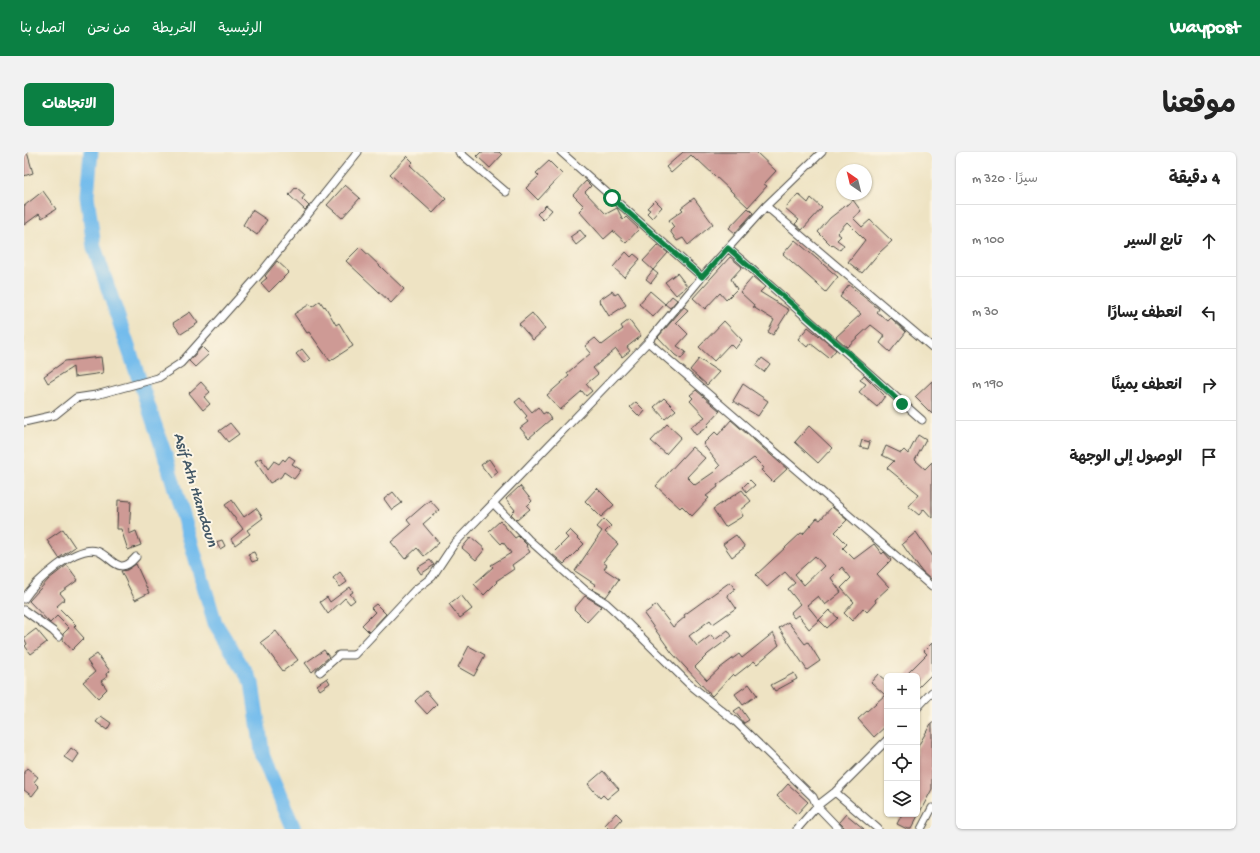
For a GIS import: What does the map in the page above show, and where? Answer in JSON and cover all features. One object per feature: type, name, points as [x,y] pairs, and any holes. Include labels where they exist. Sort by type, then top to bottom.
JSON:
[{"type":"street","points":[[24,422],[55,415],[76,398],[96,395],[158,378],[181,363],[260,274],[358,152]]},
{"type":"street","points":[[459,152],[506,192]]},
{"type":"street","points":[[561,152],[702,277]]},
{"type":"street","points":[[320,672],[339,655],[354,655],[415,590],[432,577],[454,544],[648,342],[702,277],[766,206],[822,152]]},
{"type":"street","points":[[766,206],[932,347]]},
{"type":"street","points":[[728,248],[922,420]]},
{"type":"street","points":[[648,342],[932,587]]},
{"type":"street","points":[[493,503],[528,539],[585,590],[606,603],[688,683],[736,722],[813,797],[817,806],[839,829]]},
{"type":"street","points":[[24,599],[29,590],[55,566],[84,551],[97,551],[116,565],[121,566],[131,563],[136,557]]},
{"type":"street","points":[[24,610],[59,637]]},
{"type":"street","points":[[920,705],[932,692]]},
{"type":"street","points":[[797,829],[817,806],[836,792],[884,743]]},
{"type":"street","points":[[836,792],[878,829]]},
{"type":"street","points":[[921,829],[932,808]]},
{"type":"building","points":[[24,152],[27,152],[33,173],[24,176]]},
{"type":"building","points":[[481,152],[499,152],[502,155],[490,168],[477,156]]},
{"type":"building","points":[[683,152],[756,152],[776,171],[764,184],[767,186],[748,207],[691,155],[671,173],[666,167]]},
{"type":"building","points":[[407,156],[413,162],[410,165],[446,199],[433,213],[390,174]]},
{"type":"building","points":[[549,161],[562,174],[538,200],[526,188],[539,176],[536,173]]},
{"type":"building","points":[[586,181],[591,186],[585,192],[606,214],[617,208],[623,220],[626,217],[639,229],[626,243],[613,231],[604,239],[579,211],[584,206],[573,195]]},
{"type":"building","points":[[345,185],[360,198],[342,218],[327,205]]},
{"type":"building","points":[[296,187],[305,195],[302,199],[309,206],[305,210],[289,195]]},
{"type":"building","points":[[43,191],[56,209],[42,218],[39,214],[24,225],[24,206]]},
{"type":"building","points":[[798,194],[808,203],[811,198],[822,208],[802,230],[795,224],[799,220],[785,208]]},
{"type":"building","points":[[694,198],[713,224],[688,245],[683,238],[677,241],[670,231],[674,227],[669,220],[683,210],[681,208]]},
{"type":"building","points":[[655,200],[662,207],[652,218],[647,213],[650,210],[647,208]]},
{"type":"building","points":[[853,200],[861,211],[853,218],[862,227],[870,220],[892,241],[879,253],[862,273],[848,262],[865,240],[847,222],[837,233],[841,236],[837,240],[844,245],[840,250],[833,245],[832,246],[818,232],[830,218]]},
{"type":"building","points":[[546,205],[552,210],[543,220],[537,214]]},
{"type":"building","points":[[748,208],[753,213],[735,233],[729,228]]},
{"type":"building","points":[[252,210],[267,220],[257,235],[243,225]]},
{"type":"building","points":[[580,230],[586,237],[576,245],[570,237]]},
{"type":"building","points":[[795,240],[838,277],[826,292],[783,254]]},
{"type":"building","points":[[658,245],[668,253],[653,270],[643,261]]},
{"type":"building","points":[[360,247],[404,289],[391,303],[346,261]]},
{"type":"building","points":[[626,252],[631,257],[634,254],[640,259],[624,277],[613,267]]},
{"type":"building","points":[[730,257],[742,267],[731,279],[737,289],[726,300],[720,293],[705,309],[693,298]]},
{"type":"building","points":[[277,261],[289,272],[269,292],[261,283],[267,278],[265,276]]},
{"type":"building","points":[[653,270],[658,274],[651,283],[646,279]]},
{"type":"building","points":[[677,273],[687,286],[676,295],[665,282]]},
{"type":"building","points":[[753,277],[765,287],[760,292],[789,310],[773,335],[768,332],[774,320],[753,307],[754,305],[740,292]]},
{"type":"building","points":[[849,285],[879,309],[877,312],[888,321],[891,318],[906,332],[890,352],[880,343],[885,336],[871,325],[847,347],[836,337],[861,314],[840,297]]},
{"type":"building","points":[[612,291],[615,295],[618,293],[626,305],[609,316],[599,300]]},
{"type":"building","points":[[650,291],[665,304],[653,317],[639,304]]},
{"type":"building","points":[[672,296],[677,300],[670,308],[665,304]]},
{"type":"building","points":[[320,301],[324,307],[325,306],[336,325],[339,323],[353,346],[330,361],[309,332],[307,333],[294,314],[310,304],[312,307]]},
{"type":"building","points":[[684,307],[688,310],[676,322],[688,334],[677,346],[686,352],[681,359],[675,355],[658,337]]},
{"type":"building","points":[[190,312],[198,323],[181,334],[173,323]]},
{"type":"building","points":[[532,313],[545,329],[533,340],[519,324]]},
{"type":"building","points":[[629,320],[641,336],[627,347],[630,351],[622,357],[616,349],[593,368],[598,374],[586,384],[592,391],[586,396],[582,391],[560,410],[547,395],[569,376],[567,373],[591,353],[585,346],[595,338],[602,345],[623,329],[621,326]]},
{"type":"building","points":[[724,321],[742,340],[735,349],[730,344],[714,361],[699,347]]},
{"type":"building","points":[[808,327],[836,350],[829,358],[810,343],[807,347],[798,339]]},
{"type":"building","points":[[202,347],[209,354],[195,367],[189,361]]},
{"type":"building","points":[[302,349],[310,359],[304,363],[296,354]]},
{"type":"building","points":[[101,357],[103,373],[74,377],[73,367],[48,383],[44,376],[65,361]]},
{"type":"building","points":[[762,358],[770,364],[764,372],[756,366]]},
{"type":"building","points":[[699,359],[719,372],[707,385],[690,370]]},
{"type":"building","points":[[864,375],[885,396],[877,407],[859,392],[866,384],[860,380]]},
{"type":"building","points":[[932,381],[932,414],[915,397]]},
{"type":"building","points":[[201,382],[210,392],[204,397],[210,404],[203,410],[189,393]]},
{"type":"building","points":[[743,384],[768,401],[758,416],[733,401]]},
{"type":"building","points":[[696,390],[720,411],[707,425],[708,426],[696,435],[690,427],[705,417],[690,401],[693,398],[690,395]]},
{"type":"building","points":[[520,398],[532,412],[538,407],[543,414],[546,412],[551,419],[529,438],[520,428],[528,422],[525,418],[527,416],[515,402]]},
{"type":"building","points":[[664,398],[676,410],[665,419],[654,407]]},
{"type":"building","points":[[636,402],[645,411],[640,417],[630,407]]},
{"type":"building","points":[[731,420],[787,469],[773,482],[761,470],[764,468],[754,458],[717,485],[718,487],[706,496],[709,498],[692,516],[682,506],[680,508],[656,486],[692,447],[705,458],[687,477],[695,485],[714,472],[720,466],[703,444],[715,432],[718,435]]},
{"type":"building","points":[[230,423],[239,434],[228,442],[219,431]]},
{"type":"building","points":[[667,424],[681,437],[666,454],[651,441]]},
{"type":"building","points":[[809,426],[832,448],[818,463],[795,442]]},
{"type":"building","points":[[918,435],[926,440],[915,460],[925,469],[932,462],[932,518],[924,509],[919,515],[908,506],[919,494],[887,468],[894,461],[882,455],[886,446],[901,453],[904,450],[908,454]]},
{"type":"building","points":[[862,440],[870,442],[868,449],[860,447]]},
{"type":"building","points":[[289,456],[295,460],[292,464],[301,470],[294,479],[284,472],[281,477],[270,483],[255,461],[261,458],[268,469],[274,461],[279,464],[283,459],[285,461]]},
{"type":"building","points":[[489,459],[498,472],[491,478],[481,465]]},
{"type":"building","points":[[750,480],[755,485],[747,492],[743,487]]},
{"type":"building","points":[[520,486],[532,501],[527,506],[530,509],[517,520],[511,514],[515,510],[506,499]]},
{"type":"building","points":[[597,488],[614,505],[601,517],[585,501]]},
{"type":"building","points":[[742,490],[751,501],[740,510],[743,516],[725,527],[713,509]]},
{"type":"building","points":[[393,492],[402,503],[392,510],[384,499]]},
{"type":"building","points":[[118,500],[131,501],[129,534],[136,531],[141,545],[128,550],[121,529],[117,529]]},
{"type":"building","points":[[232,500],[244,517],[256,508],[263,518],[247,530],[250,534],[235,545],[231,539],[243,529],[225,505]]},
{"type":"building","points":[[430,500],[439,510],[423,524],[439,543],[424,556],[417,548],[405,559],[391,542],[411,525],[407,520]]},
{"type":"building","points":[[832,507],[847,520],[835,532],[847,544],[843,548],[854,559],[874,544],[882,554],[884,552],[891,560],[877,574],[889,587],[875,600],[876,602],[867,612],[863,608],[852,621],[844,613],[854,602],[841,588],[851,578],[842,567],[831,578],[841,592],[825,605],[818,596],[807,605],[819,620],[809,629],[798,615],[794,618],[790,613],[800,604],[788,589],[795,583],[785,572],[767,587],[756,575],[801,533],[803,534],[817,518],[820,520]],"holes":[[[815,556],[824,566],[804,585],[795,574]]]},
{"type":"building","points":[[604,519],[611,526],[605,532],[618,544],[603,562],[607,565],[604,569],[619,579],[606,597],[592,589],[596,585],[575,571],[602,531],[597,527]]},
{"type":"building","points":[[500,521],[515,538],[518,536],[527,545],[526,546],[530,552],[512,565],[514,569],[496,581],[497,582],[484,595],[474,584],[493,567],[491,565],[511,553],[503,542],[501,544],[489,531]]},
{"type":"building","points":[[63,529],[75,547],[59,558],[47,540]]},
{"type":"building","points":[[570,530],[584,544],[564,564],[552,554],[568,538],[565,535]]},
{"type":"building","points":[[916,532],[932,555],[932,578],[930,579],[922,572],[902,544]]},
{"type":"building","points":[[736,535],[745,547],[732,557],[723,544]]},
{"type":"building","points":[[471,537],[485,549],[476,560],[462,548]]},
{"type":"building","points":[[222,540],[225,546],[220,549],[216,542]]},
{"type":"building","points":[[254,552],[258,560],[252,562],[248,554]]},
{"type":"building","points":[[430,560],[434,565],[421,574],[417,568]]},
{"type":"building","points":[[136,564],[149,593],[135,600],[121,571],[127,570]]},
{"type":"building","points":[[67,565],[78,580],[60,593],[65,599],[57,606],[76,625],[74,627],[84,638],[72,650],[63,640],[63,634],[69,628],[57,616],[50,623],[29,601],[49,579]]},
{"type":"building","points":[[340,572],[347,582],[340,587],[333,578]]},
{"type":"building","points":[[730,582],[735,589],[727,595],[736,608],[713,624],[710,620],[689,636],[697,646],[711,635],[715,640],[728,630],[732,636],[708,654],[695,667],[707,680],[739,654],[742,658],[773,633],[779,645],[757,664],[754,661],[735,676],[733,674],[712,696],[672,653],[644,614],[656,605],[673,627],[685,617],[684,615]]},
{"type":"building","points":[[350,587],[353,592],[350,594],[355,600],[350,604],[345,598],[328,614],[320,602],[327,597],[330,602]]},
{"type":"building","points":[[461,595],[472,609],[460,618],[449,604]]},
{"type":"building","points":[[585,596],[602,606],[587,622],[574,609]]},
{"type":"building","points":[[376,604],[386,614],[369,632],[362,625],[375,612],[371,608]]},
{"type":"building","points":[[829,610],[838,618],[827,628],[819,620]]},
{"type":"building","points":[[788,622],[805,644],[808,642],[820,661],[807,670],[779,628]]},
{"type":"building","points":[[36,629],[47,642],[31,654],[25,646],[27,644],[24,638]]},
{"type":"building","points":[[276,631],[298,660],[283,671],[261,642]]},
{"type":"building","points":[[932,643],[932,674],[920,686],[920,673],[908,673],[927,654],[924,651]]},
{"type":"building","points":[[469,646],[485,655],[474,676],[458,667]]},
{"type":"building","points":[[324,650],[329,657],[312,672],[305,663]]},
{"type":"building","points":[[97,654],[110,671],[106,674],[107,677],[101,681],[107,689],[98,698],[83,682],[95,672],[87,661]]},
{"type":"building","points":[[794,673],[797,679],[775,691],[771,685]]},
{"type":"building","points":[[878,674],[884,679],[884,694],[871,682]]},
{"type":"building","points":[[327,678],[330,683],[320,690],[317,685]]},
{"type":"building","points":[[749,684],[757,695],[743,705],[735,694]]},
{"type":"building","points":[[426,691],[437,704],[427,714],[415,701]]},
{"type":"building","points":[[884,696],[884,728],[874,737],[858,719]]},
{"type":"building","points":[[740,707],[749,720],[744,723],[734,711]]},
{"type":"building","points":[[101,716],[111,723],[107,730],[96,722]]},
{"type":"building","points":[[932,722],[932,789],[920,812],[920,745]]},
{"type":"building","points":[[71,748],[79,754],[73,763],[64,757]]},
{"type":"building","points":[[27,768],[38,777],[34,782],[39,787],[32,796],[24,790],[24,772]]},
{"type":"building","points":[[603,771],[619,789],[607,799],[603,795],[600,798],[588,784]]},
{"type":"building","points":[[788,784],[808,802],[797,814],[777,796]]},
{"type":"building","points":[[616,813],[622,819],[613,829],[609,829],[605,825]]},
{"type":"building","points":[[846,814],[864,829],[846,829],[839,822]]},
{"type":"building","points":[[900,817],[917,817],[911,829],[907,829],[897,824]]},
{"type":"waterway","name":"Asif Ath Hamdoun","points":[[91,152],[87,196],[94,247],[165,455],[215,623],[252,683],[263,757],[294,829]]},
{"type":"route","points":[[612,198],[702,277],[728,248],[855,359],[902,404]]}]
